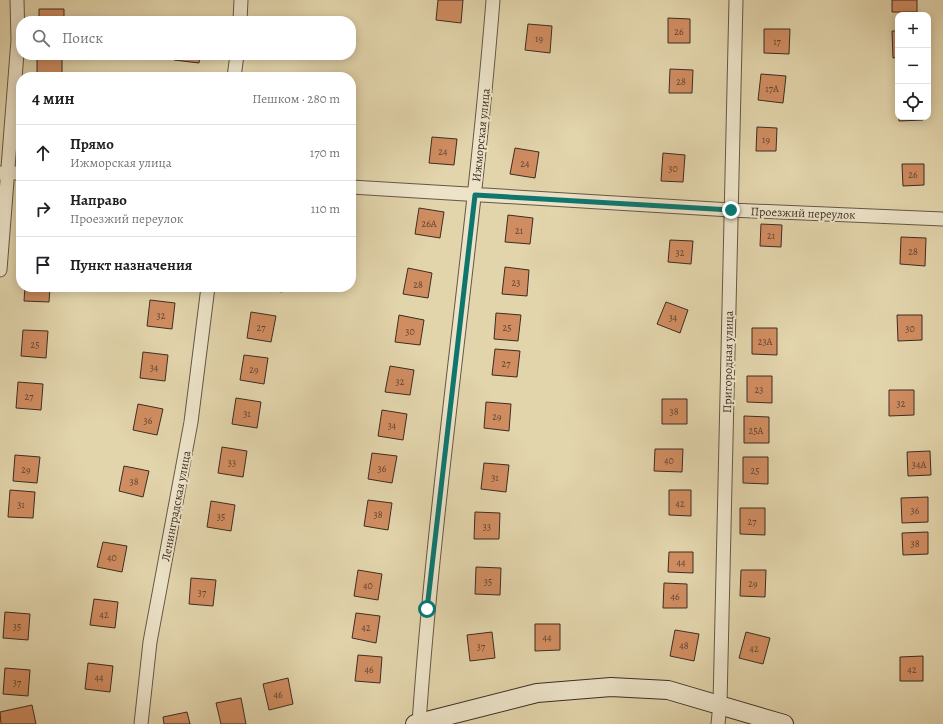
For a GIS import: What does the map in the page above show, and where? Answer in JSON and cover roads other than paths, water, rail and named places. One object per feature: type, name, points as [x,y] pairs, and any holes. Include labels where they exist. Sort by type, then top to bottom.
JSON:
[{"type":"main road","points":[[417,723],[436,721],[537,693],[611,687],[668,690],[784,724]]},
{"type":"street","points":[[17,0],[17,16]]},
{"type":"street","points":[[240,16],[241,0]]},
{"type":"street","name":"Ижморская улица","points":[[417,723],[427,609],[484,116],[493,0]]},
{"type":"street","name":"Пригородная улица","points":[[718,724],[720,704],[736,0]]},
{"type":"street","points":[[0,270],[4,173],[16,59]]},
{"type":"street","points":[[235,72],[236,60]]},
{"type":"street","points":[[4,173],[16,174]]},
{"type":"street","name":"Проезжий переулок","points":[[356,187],[731,210],[943,219]]},
{"type":"street","name":"Ленинградская улица","points":[[141,724],[150,642],[191,422],[207,292]]}]
